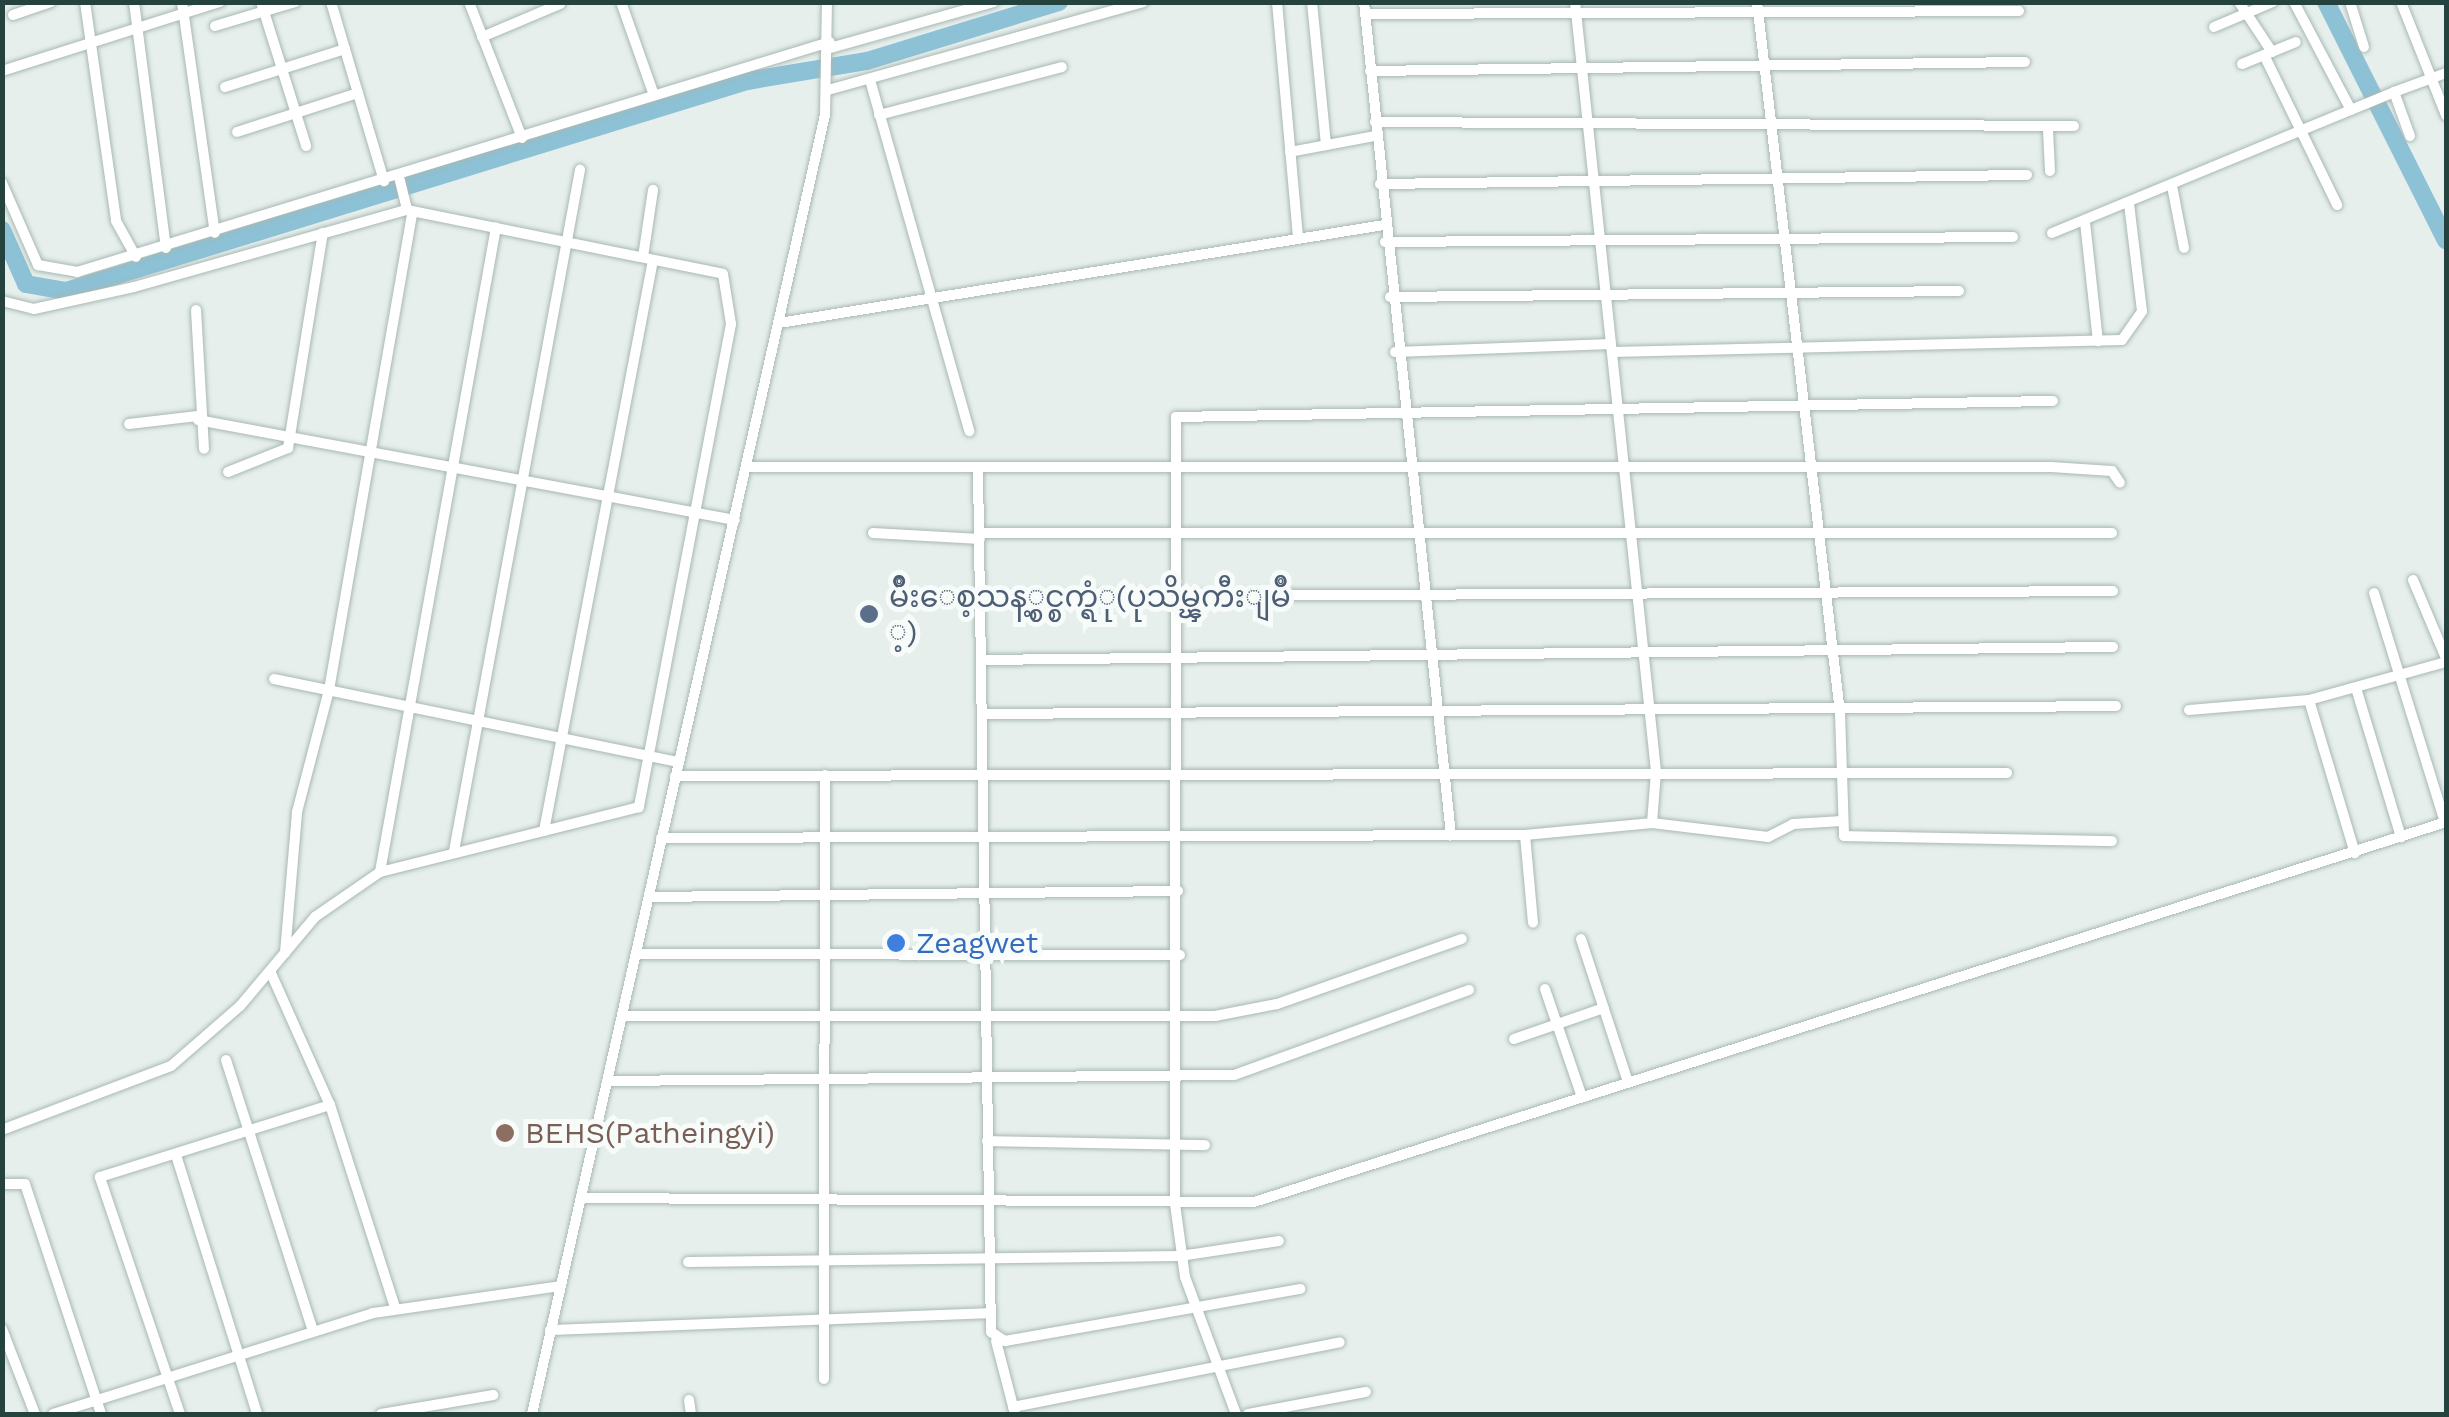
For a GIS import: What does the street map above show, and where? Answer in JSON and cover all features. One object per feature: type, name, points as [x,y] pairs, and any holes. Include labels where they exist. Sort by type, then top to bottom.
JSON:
[{"type":"street","points":[[13,15],[51,2]]},
{"type":"street","points":[[86,2],[116,221],[136,257]]},
{"type":"street","points":[[134,2],[166,248]]},
{"type":"street","points":[[2,70],[137,27],[183,8],[220,2]]},
{"type":"street","points":[[214,26],[262,7],[295,2]]},
{"type":"street","points":[[331,2],[384,182]]},
{"type":"street","points":[[469,2],[522,138]]},
{"type":"street","points":[[621,2],[654,96]]},
{"type":"street","points":[[532,1414],[584,1198],[728,518],[747,467],[779,323],[828,86],[827,2]]},
{"type":"street","points":[[2,183],[25,248],[54,274],[136,257],[400,179],[654,96],[994,2]]},
{"type":"street","points":[[828,86],[870,80],[1142,2]]},
{"type":"street","points":[[1276,2],[1298,238]]},
{"type":"street","points":[[1312,2],[1326,145]]},
{"type":"street","points":[[2239,2],[2268,54],[2300,132],[2337,205]]},
{"type":"street","points":[[2214,27],[2273,2]]},
{"type":"street","points":[[2294,2],[2353,109]]},
{"type":"street","points":[[2350,2],[2364,47]]},
{"type":"street","points":[[2401,2],[2446,115]]},
{"type":"street","points":[[482,37],[560,4]]},
{"type":"street","points":[[262,7],[306,146]]},
{"type":"street","points":[[1758,7],[1770,123],[1782,180],[1817,532],[1840,713],[1842,822],[1852,840],[2112,841]]},
{"type":"street","points":[[183,8],[215,233]]},
{"type":"street","points":[[1451,834],[1419,594],[1365,8],[2019,11]]},
{"type":"street","points":[[1576,8],[1656,772],[1652,823]]},
{"type":"street","points":[[2242,64],[2296,42]]},
{"type":"street","points":[[226,87],[345,49]]},
{"type":"street","points":[[1370,71],[1584,72],[2025,62]]},
{"type":"street","points":[[880,114],[1062,66]]},
{"type":"street","points":[[2052,234],[2446,72]]},
{"type":"street","points":[[870,80],[927,299],[969,431]]},
{"type":"street","points":[[237,132],[358,93]]},
{"type":"street","points":[[2388,95],[2410,136]]},
{"type":"street","points":[[1375,122],[1770,123],[2048,129],[2074,126]]},
{"type":"street","points":[[2048,129],[2050,171]]},
{"type":"street","points":[[1290,152],[1375,136]]},
{"type":"street","points":[[454,851],[475,721],[570,242],[580,170]]},
{"type":"street","points":[[1380,184],[2027,175]]},
{"type":"street","points":[[285,953],[296,812],[329,690],[409,207],[400,179]]},
{"type":"street","points":[[2172,186],[2184,248]]},
{"type":"street","points":[[544,831],[608,496],[648,258],[653,190]]},
{"type":"street","points":[[1395,352],[1798,348],[2126,338],[2142,311],[2129,204]]},
{"type":"street","points":[[2,301],[34,310],[409,207],[723,274],[730,298],[725,384],[702,513],[655,757],[633,812],[454,851],[380,872],[315,917],[270,970],[171,1066],[2,1130]]},
{"type":"street","points":[[2086,222],[2098,341]]},
{"type":"street","points":[[779,323],[1384,224]]},
{"type":"street","points":[[380,872],[448,467],[496,227]]},
{"type":"street","points":[[228,472],[284,455],[292,434],[324,233]]},
{"type":"street","points":[[1385,242],[1786,234],[2013,237]]},
{"type":"street","points":[[1390,297],[1793,289],[1959,290]]},
{"type":"street","points":[[196,310],[198,418],[204,449]]},
{"type":"street","points":[[1236,1414],[1180,1256],[1176,1204],[1180,955],[1173,774],[1177,716],[1172,658],[1172,467],[1179,415],[1618,411],[2053,401]]},
{"type":"street","points":[[129,424],[198,418],[728,518]]},
{"type":"street","points":[[747,467],[978,470],[2051,466],[2112,472],[2120,484]]},
{"type":"street","points":[[978,470],[986,1263],[988,1313],[1014,1411],[1340,1342]]},
{"type":"street","points":[[872,533],[2112,533]]},
{"type":"street","points":[[2189,710],[2309,700],[2446,660],[2413,580]]},
{"type":"street","points":[[980,598],[2113,591]]},
{"type":"street","points":[[584,1198],[1176,1204],[1305,1190],[1628,1082],[2355,853],[2446,822],[2374,592]]},
{"type":"street","points":[[2433,628],[2446,625]]},
{"type":"street","points":[[982,660],[2113,646]]},
{"type":"street","points":[[274,679],[675,761]]},
{"type":"street","points":[[2356,688],[2400,837]]},
{"type":"street","points":[[2309,700],[2355,853]]},
{"type":"street","points":[[982,714],[1649,716],[2116,706]]},
{"type":"street","points":[[676,776],[2008,773]]},
{"type":"street","points":[[824,1379],[829,1262],[824,1077],[825,776]]},
{"type":"street","points":[[661,838],[824,831],[1525,835],[1652,823],[1768,837],[1793,824],[1842,822]]},
{"type":"street","points":[[1525,835],[1533,922]]},
{"type":"street","points":[[649,897],[1178,891]]},
{"type":"street","points":[[623,1016],[1180,1018],[1277,1004],[1462,939]]},
{"type":"street","points":[[1580,940],[1628,1082]]},
{"type":"street","points":[[636,954],[1180,955]]},
{"type":"street","points":[[270,970],[330,1105],[395,1308]]},
{"type":"street","points":[[1545,989],[1582,1097]]},
{"type":"street","points":[[608,1081],[824,1077],[1176,1079],[1234,1075],[1469,990]]},
{"type":"street","points":[[1514,1039],[1604,1008]]},
{"type":"street","points":[[226,1060],[314,1331]]},
{"type":"street","points":[[180,1414],[100,1178],[330,1105]]},
{"type":"street","points":[[987,1141],[1175,1140],[1205,1145]]},
{"type":"street","points":[[176,1155],[258,1414]]},
{"type":"street","points":[[2,1184],[25,1184],[101,1414]]},
{"type":"street","points":[[688,1262],[986,1263],[1180,1256],[1279,1241]]},
{"type":"street","points":[[53,1414],[239,1353],[395,1308],[560,1286]]},
{"type":"street","points":[[996,1340],[1300,1289]]},
{"type":"street","points":[[550,1330],[988,1313]]},
{"type":"street","points":[[2,1330],[36,1414]]},
{"type":"street","points":[[1248,1414],[1366,1392]]},
{"type":"street","points":[[381,1414],[493,1395]]},
{"type":"street","points":[[688,1400],[691,1414]]},
{"type":"waterway","points":[[2,230],[26,284],[66,291],[747,81],[867,61],[1059,2]]},
{"type":"waterway","points":[[2326,2],[2446,241]]},
{"type":"place","name":"မ်ိဳးေစ့သန့္စင္စက္ရံု(ပုသိမ္ၾကီးျမိဳ ့)","points":[[869,614]]},
{"type":"place","name":"Zeagwet","points":[[896,943]]},
{"type":"place","name":"BEHS(Patheingyi)","points":[[505,1133]]}]
